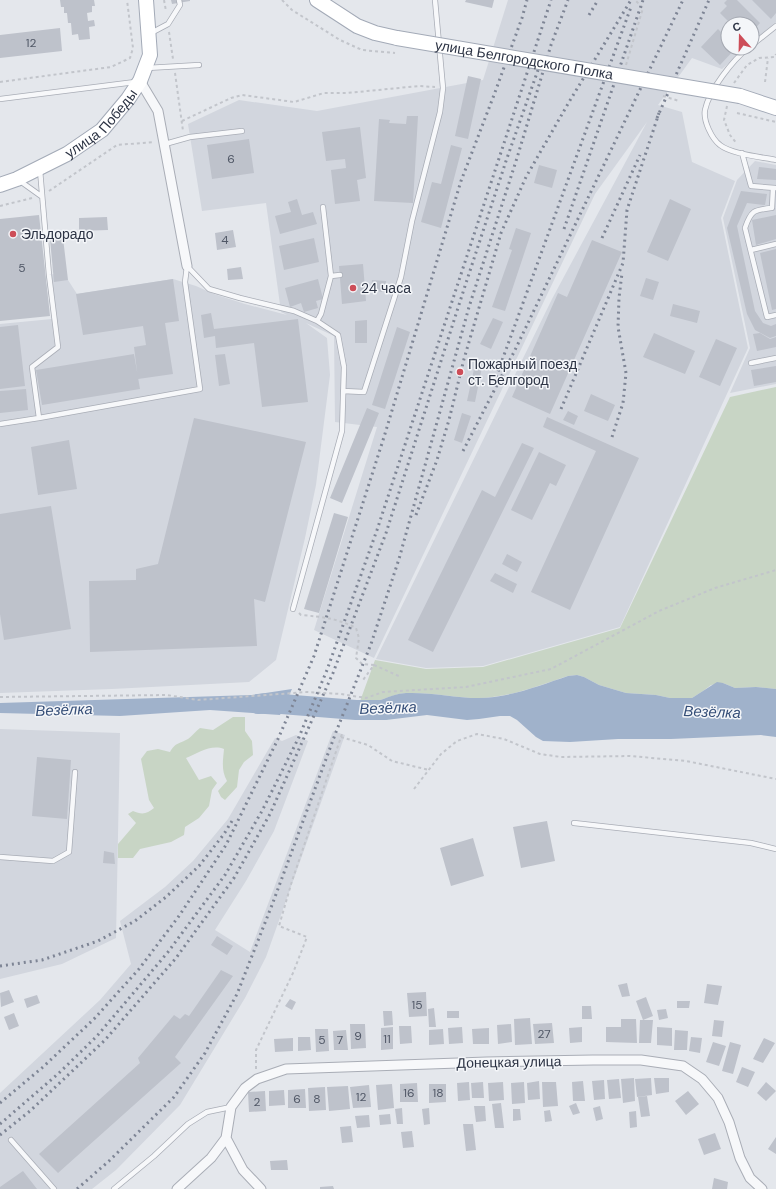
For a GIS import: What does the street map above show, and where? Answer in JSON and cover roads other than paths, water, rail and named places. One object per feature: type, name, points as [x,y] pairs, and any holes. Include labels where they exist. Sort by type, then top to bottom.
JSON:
[{"type":"main road","points":[[146,0],[149,28]]},
{"type":"main road","name":"улица Белгородского Полка","points":[[317,0],[357,26],[375,34],[740,96],[776,98]]},
{"type":"main road","name":"улица Победы","points":[[0,185],[17,179],[67,154],[102,130],[128,99],[140,81],[150,55],[149,28]]},
{"type":"main road","name":"улица Белгородского Полка","points":[[740,96],[776,108]]},
{"type":"street","points":[[140,81],[158,112],[187,266]]},
{"type":"street","name":"Донецкая улица","points":[[226,1138],[231,1107],[244,1088],[257,1079],[286,1069],[487,1062],[641,1060],[683,1066],[702,1079],[718,1098],[729,1122],[740,1158],[750,1178],[762,1189]]},
{"type":"street","points":[[177,1189],[211,1158],[226,1138],[243,1170],[261,1189]]},
{"type":"lane","points":[[149,28],[168,24],[180,5],[179,0]]},
{"type":"lane","points":[[343,391],[364,392],[401,277],[412,221],[440,112],[443,88],[435,0]]},
{"type":"lane","points":[[760,39],[776,26]]},
{"type":"lane","points":[[739,56],[714,90],[704,111],[708,130],[720,145],[729,150],[776,160]]},
{"type":"lane","points":[[145,68],[200,65]]},
{"type":"lane","points":[[0,99],[140,81]]},
{"type":"lane","points":[[164,142],[190,137],[242,131]]},
{"type":"lane","points":[[742,153],[751,186],[775,188],[772,208],[757,210],[749,216],[745,228],[767,317],[776,315]]},
{"type":"lane","points":[[40,168],[41,196],[58,347],[32,367],[40,418]]},
{"type":"lane","points":[[17,179],[41,196]]},
{"type":"lane","points":[[317,321],[331,276],[323,207]]},
{"type":"lane","points":[[751,250],[776,244]]},
{"type":"lane","points":[[187,266],[209,289],[294,311],[317,321],[338,335],[344,367],[342,431],[293,609]]},
{"type":"lane","points":[[0,424],[200,389],[185,282],[187,266]]},
{"type":"lane","points":[[331,276],[340,275]]},
{"type":"lane","points":[[751,363],[776,358]]},
{"type":"lane","points":[[0,857],[53,861],[69,852],[75,772]]},
{"type":"lane","points":[[574,823],[744,842],[776,849]]},
{"type":"lane","points":[[114,1189],[154,1156],[188,1124],[207,1112],[231,1107]]},
{"type":"lane","points":[[11,1140],[54,1189]]},
{"type":"water","points":[[577,675],[599,685],[626,693],[656,695],[670,698],[692,698],[717,682],[735,688],[756,687],[776,689],[776,737],[761,735],[671,739],[618,739],[570,742],[543,741],[510,716],[467,720],[427,715],[386,720],[355,718],[356,710],[359,704],[372,703],[393,695],[415,693],[470,698],[502,696],[536,687],[568,676]]},
{"type":"water","points":[[292,689],[280,715],[210,710],[120,716],[0,713],[0,703],[252,695]]},
{"type":"waterway","name":"Везёлка","points":[[258,704],[269,703],[356,710],[384,710]]},
{"type":"railway","points":[[0,1103],[43,1067],[94,1019],[139,969],[179,916],[226,845],[278,739],[314,656],[384,437],[461,181],[494,95],[527,0]]},
{"type":"railway","points":[[0,1124],[59,1073],[97,1036],[168,952],[225,875],[262,811],[299,737],[327,670],[377,530],[551,0]]},
{"type":"railway","points":[[77,1189],[109,1161],[174,1097],[205,1053],[237,994],[272,905],[336,732],[371,644],[399,559],[469,307],[517,158],[551,45],[568,0]]},
{"type":"railway","points":[[589,15],[598,0]]},
{"type":"railway","points":[[416,515],[437,460],[449,420],[464,359],[501,233],[526,177],[569,102],[631,0]]},
{"type":"railway","points":[[564,229],[643,0]]},
{"type":"railway","points":[[463,451],[515,350],[683,0]]},
{"type":"railway","points":[[657,118],[709,0]]},
{"type":"railway","points":[[496,377],[631,7]]},
{"type":"railway","points":[[0,1135],[30,1111],[105,1040],[176,958],[234,878],[270,814],[333,673],[386,533],[506,161],[538,70]]},
{"type":"railway","points":[[561,409],[623,263],[627,210],[659,113]]},
{"type":"railway","points":[[602,238],[640,155]]},
{"type":"railway","points":[[612,437],[623,403],[626,373],[618,327],[622,273]]},
{"type":"railway","points":[[0,966],[42,960],[98,941],[135,921],[166,897],[199,866],[224,834],[232,821]]},
{"type":"place","name":"Эльдорадо","points":[[13,234]]},
{"type":"place","name":"24 часа","points":[[353,288]]},
{"type":"place","name":"Пожарный поезд ст. Белгород","points":[[460,372]]}]
